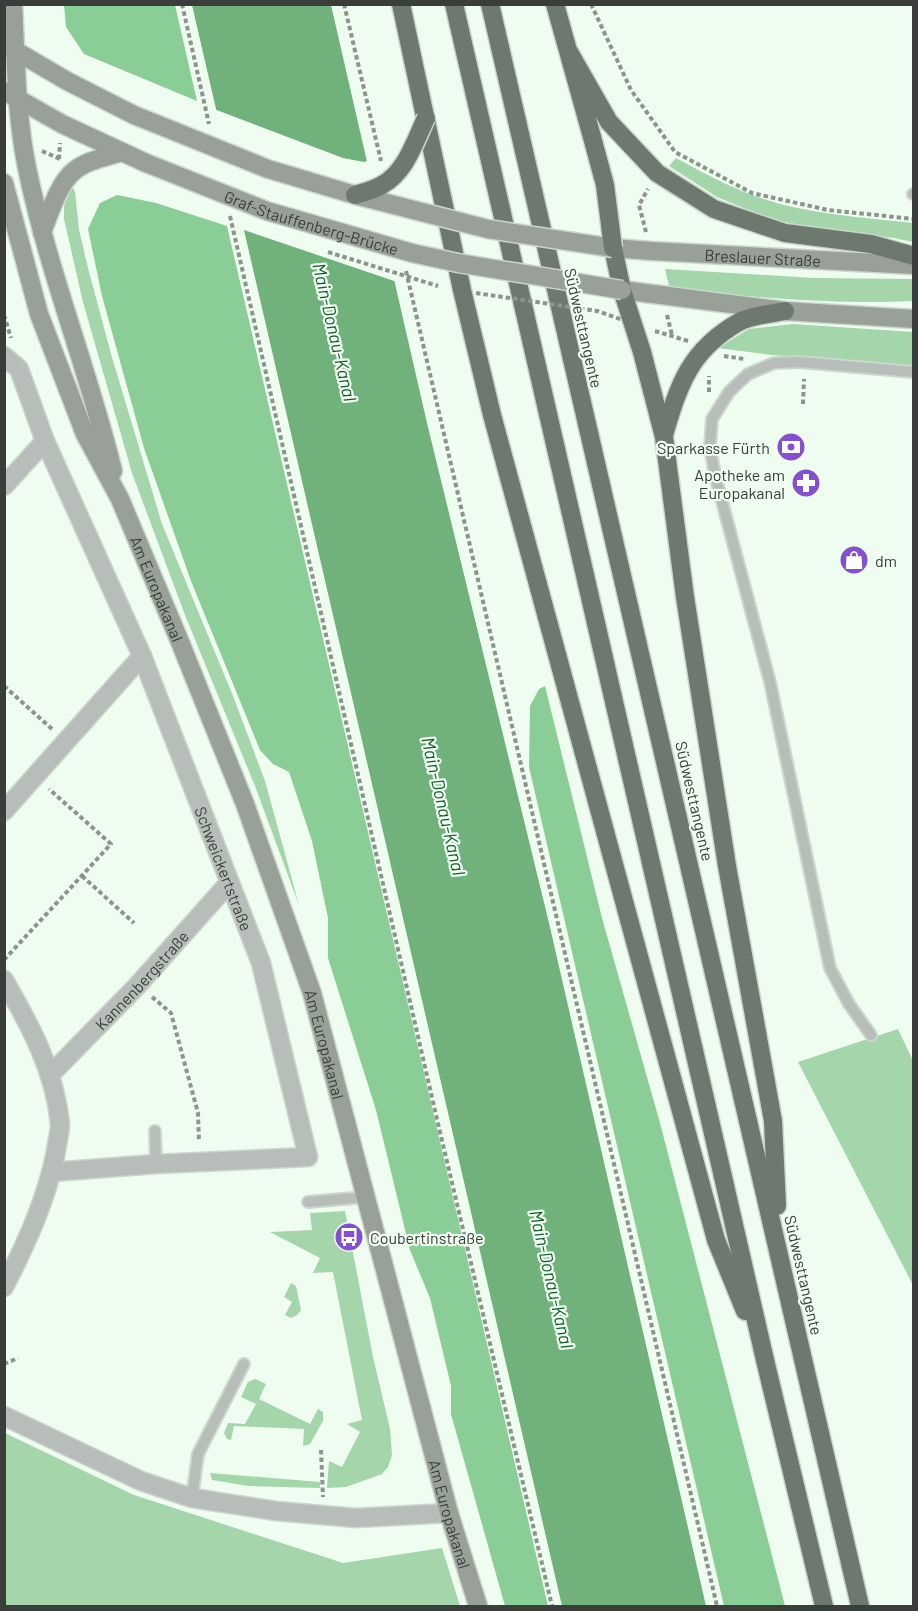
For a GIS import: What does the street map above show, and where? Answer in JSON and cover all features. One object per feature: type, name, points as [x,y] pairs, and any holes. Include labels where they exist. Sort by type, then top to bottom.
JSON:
[{"type":"highway","points":[[401,4],[449,220],[462,290],[492,415],[562,677],[716,1240],[765,1360]]},
{"type":"highway","points":[[454,4],[765,1360],[824,1606]]},
{"type":"highway","name":"Südwesttangente","points":[[490,4],[860,1606]]},
{"type":"highway","points":[[555,4],[605,185],[619,249],[622,290],[642,352],[664,437],[685,597],[727,866],[773,1122],[779,1253]]},
{"type":"highway","points":[[569,52],[609,122],[657,174],[714,209],[785,233],[871,244],[914,256]]},
{"type":"highway","points":[[355,195],[383,185],[396,172],[407,158],[426,118]]},
{"type":"highway","points":[[664,437],[675,395],[694,359],[704,348],[741,321],[785,311]]},
{"type":"main road","name":"Am Europakanal","points":[[13,4],[10,48],[12,96],[24,156],[42,232],[102,427],[120,499]]},
{"type":"main road","points":[[10,48],[134,115],[268,169],[449,220],[534,237],[619,249]]},
{"type":"main road","name":"Graf-Stauffenberg-Brücke","points":[[12,96],[62,124],[122,152],[267,211],[412,253],[458,263],[622,290]]},
{"type":"main road","points":[[42,232],[62,186],[73,172],[99,159],[122,152]]},
{"type":"main road","name":"Am Europakanal","points":[[4,183],[39,314],[86,434],[120,499],[180,642],[245,804],[312,993],[449,1513],[478,1606]]},
{"type":"main road","name":"Breslauer Straße","points":[[619,249],[914,265]]},
{"type":"main road","points":[[622,290],[785,311],[914,319]]},
{"type":"street","name":"Schweickertstraße","points":[[4,356],[19,369],[45,441],[142,656],[261,963],[308,1157],[156,1164],[52,1172]]},
{"type":"street","points":[[4,486],[45,441]]},
{"type":"street","points":[[4,811],[142,656]]},
{"type":"street","name":"Kannenbergstraße","points":[[50,1075],[137,986],[229,883]]},
{"type":"street","points":[[4,980],[30,1025],[50,1075],[60,1126],[52,1172],[28,1241],[4,1287]]},
{"type":"street","points":[[4,1416],[141,1481],[192,1498],[276,1511],[356,1518],[449,1513]]},
{"type":"lane","points":[[871,1035],[849,1004],[830,968],[770,682],[715,475],[710,447],[712,419],[729,392],[748,374],[774,363],[805,363],[914,372]]},
{"type":"lane","points":[[154,1131],[156,1164]]},
{"type":"lane","points":[[308,1202],[366,1197]]},
{"type":"lane","points":[[192,1498],[198,1454],[244,1364]]},
{"type":"path","points":[[182,4],[211,131]]},
{"type":"path","points":[[344,4],[383,172]]},
{"type":"path","points":[[591,4],[631,90],[675,152],[752,193],[828,210],[914,219]]},
{"type":"path","points":[[59,159],[60,142]]},
{"type":"path","points":[[36,148],[59,159],[67,167]]},
{"type":"path","points":[[645,228],[639,205],[651,182]]},
{"type":"path","points":[[631,206],[639,205]]},
{"type":"path","points":[[229,212],[436,1115],[552,1606]]},
{"type":"path","points":[[405,265],[717,1606]]},
{"type":"path","points":[[477,293],[597,311],[623,320]]},
{"type":"path","points":[[668,319],[672,335]]},
{"type":"path","points":[[651,330],[697,343]]},
{"type":"path","points":[[803,404],[805,363]]},
{"type":"path","points":[[710,364],[709,409],[712,419]]},
{"type":"path","points":[[4,686],[65,742]]},
{"type":"path","points":[[4,960],[111,844],[35,777]]},
{"type":"path","points":[[82,876],[134,923]]},
{"type":"path","points":[[137,986],[171,1013],[198,1113],[199,1162]]},
{"type":"path","points":[[4,1364],[18,1358]]},
{"type":"path","points":[[321,1450],[324,1482],[322,1515]]},
{"type":"shaded area","points":[[64,5],[175,5],[197,101],[84,54],[66,27]]},
{"type":"shaded area","points":[[676,158],[734,188],[774,202],[833,214],[913,223],[913,242],[773,220],[717,197],[669,166]]},
{"type":"shaded area","points":[[72,185],[88,268],[162,524],[233,696],[265,781],[299,905],[255,786],[185,615],[132,473],[83,302],[64,219],[64,206]]},
{"type":"shaded area","points":[[117,195],[156,203],[227,226],[548,1606],[505,1606],[451,1414],[451,1386],[430,1298],[410,1250],[376,1110],[328,958],[328,918],[312,841],[289,772],[273,764],[260,750],[191,581],[144,448],[102,296],[88,229],[100,203]]},
{"type":"shaded area","points":[[665,269],[814,278],[913,279],[913,301],[822,301],[670,290]]},
{"type":"shaded area","points":[[793,324],[913,332],[913,366],[772,355],[718,348],[749,329]]},
{"type":"shaded area","points":[[545,686],[602,918],[660,1123],[785,1606],[724,1606],[529,767],[530,706],[539,689]]},
{"type":"shaded area","points":[[898,1029],[913,1061],[913,1285],[798,1062]]},
{"type":"shaded area","points":[[345,1211],[373,1357],[390,1429],[392,1455],[388,1467],[382,1474],[346,1487],[327,1488],[329,1461],[342,1467],[360,1432],[347,1424],[362,1420],[333,1272],[313,1273],[320,1258],[270,1232],[312,1230],[310,1213]]},
{"type":"shaded area","points":[[291,1283],[296,1286],[301,1310],[291,1318],[285,1315],[292,1302],[284,1297]]},
{"type":"shaded area","points":[[255,1379],[266,1384],[259,1399],[310,1424],[318,1409],[323,1412],[323,1421],[310,1444],[303,1446],[304,1429],[234,1426],[231,1440],[227,1439],[224,1433],[228,1423],[245,1424],[256,1404],[241,1397],[248,1382]]},
{"type":"shaded area","points":[[5,1433],[134,1495],[343,1563],[442,1548],[460,1606],[5,1606]]},
{"type":"shaded area","points":[[210,1473],[320,1482],[320,1488],[249,1486],[212,1480]]},
{"type":"water","name":"Main-Donau-Kanal","points":[[192,5],[331,5],[427,423],[549,923],[706,1606],[562,1606]]},
{"type":"pier","points":[[214,109],[343,158],[364,162],[370,160],[397,282],[241,229]]},
{"type":"place","name":"Sparkasse Fürth","points":[[791,447]]},
{"type":"place","name":"Apotheke am Europakanal","points":[[806,483]]},
{"type":"place","name":"dm","points":[[854,560]]},
{"type":"place","name":"Coubertinstraße","points":[[349,1237]]}]
